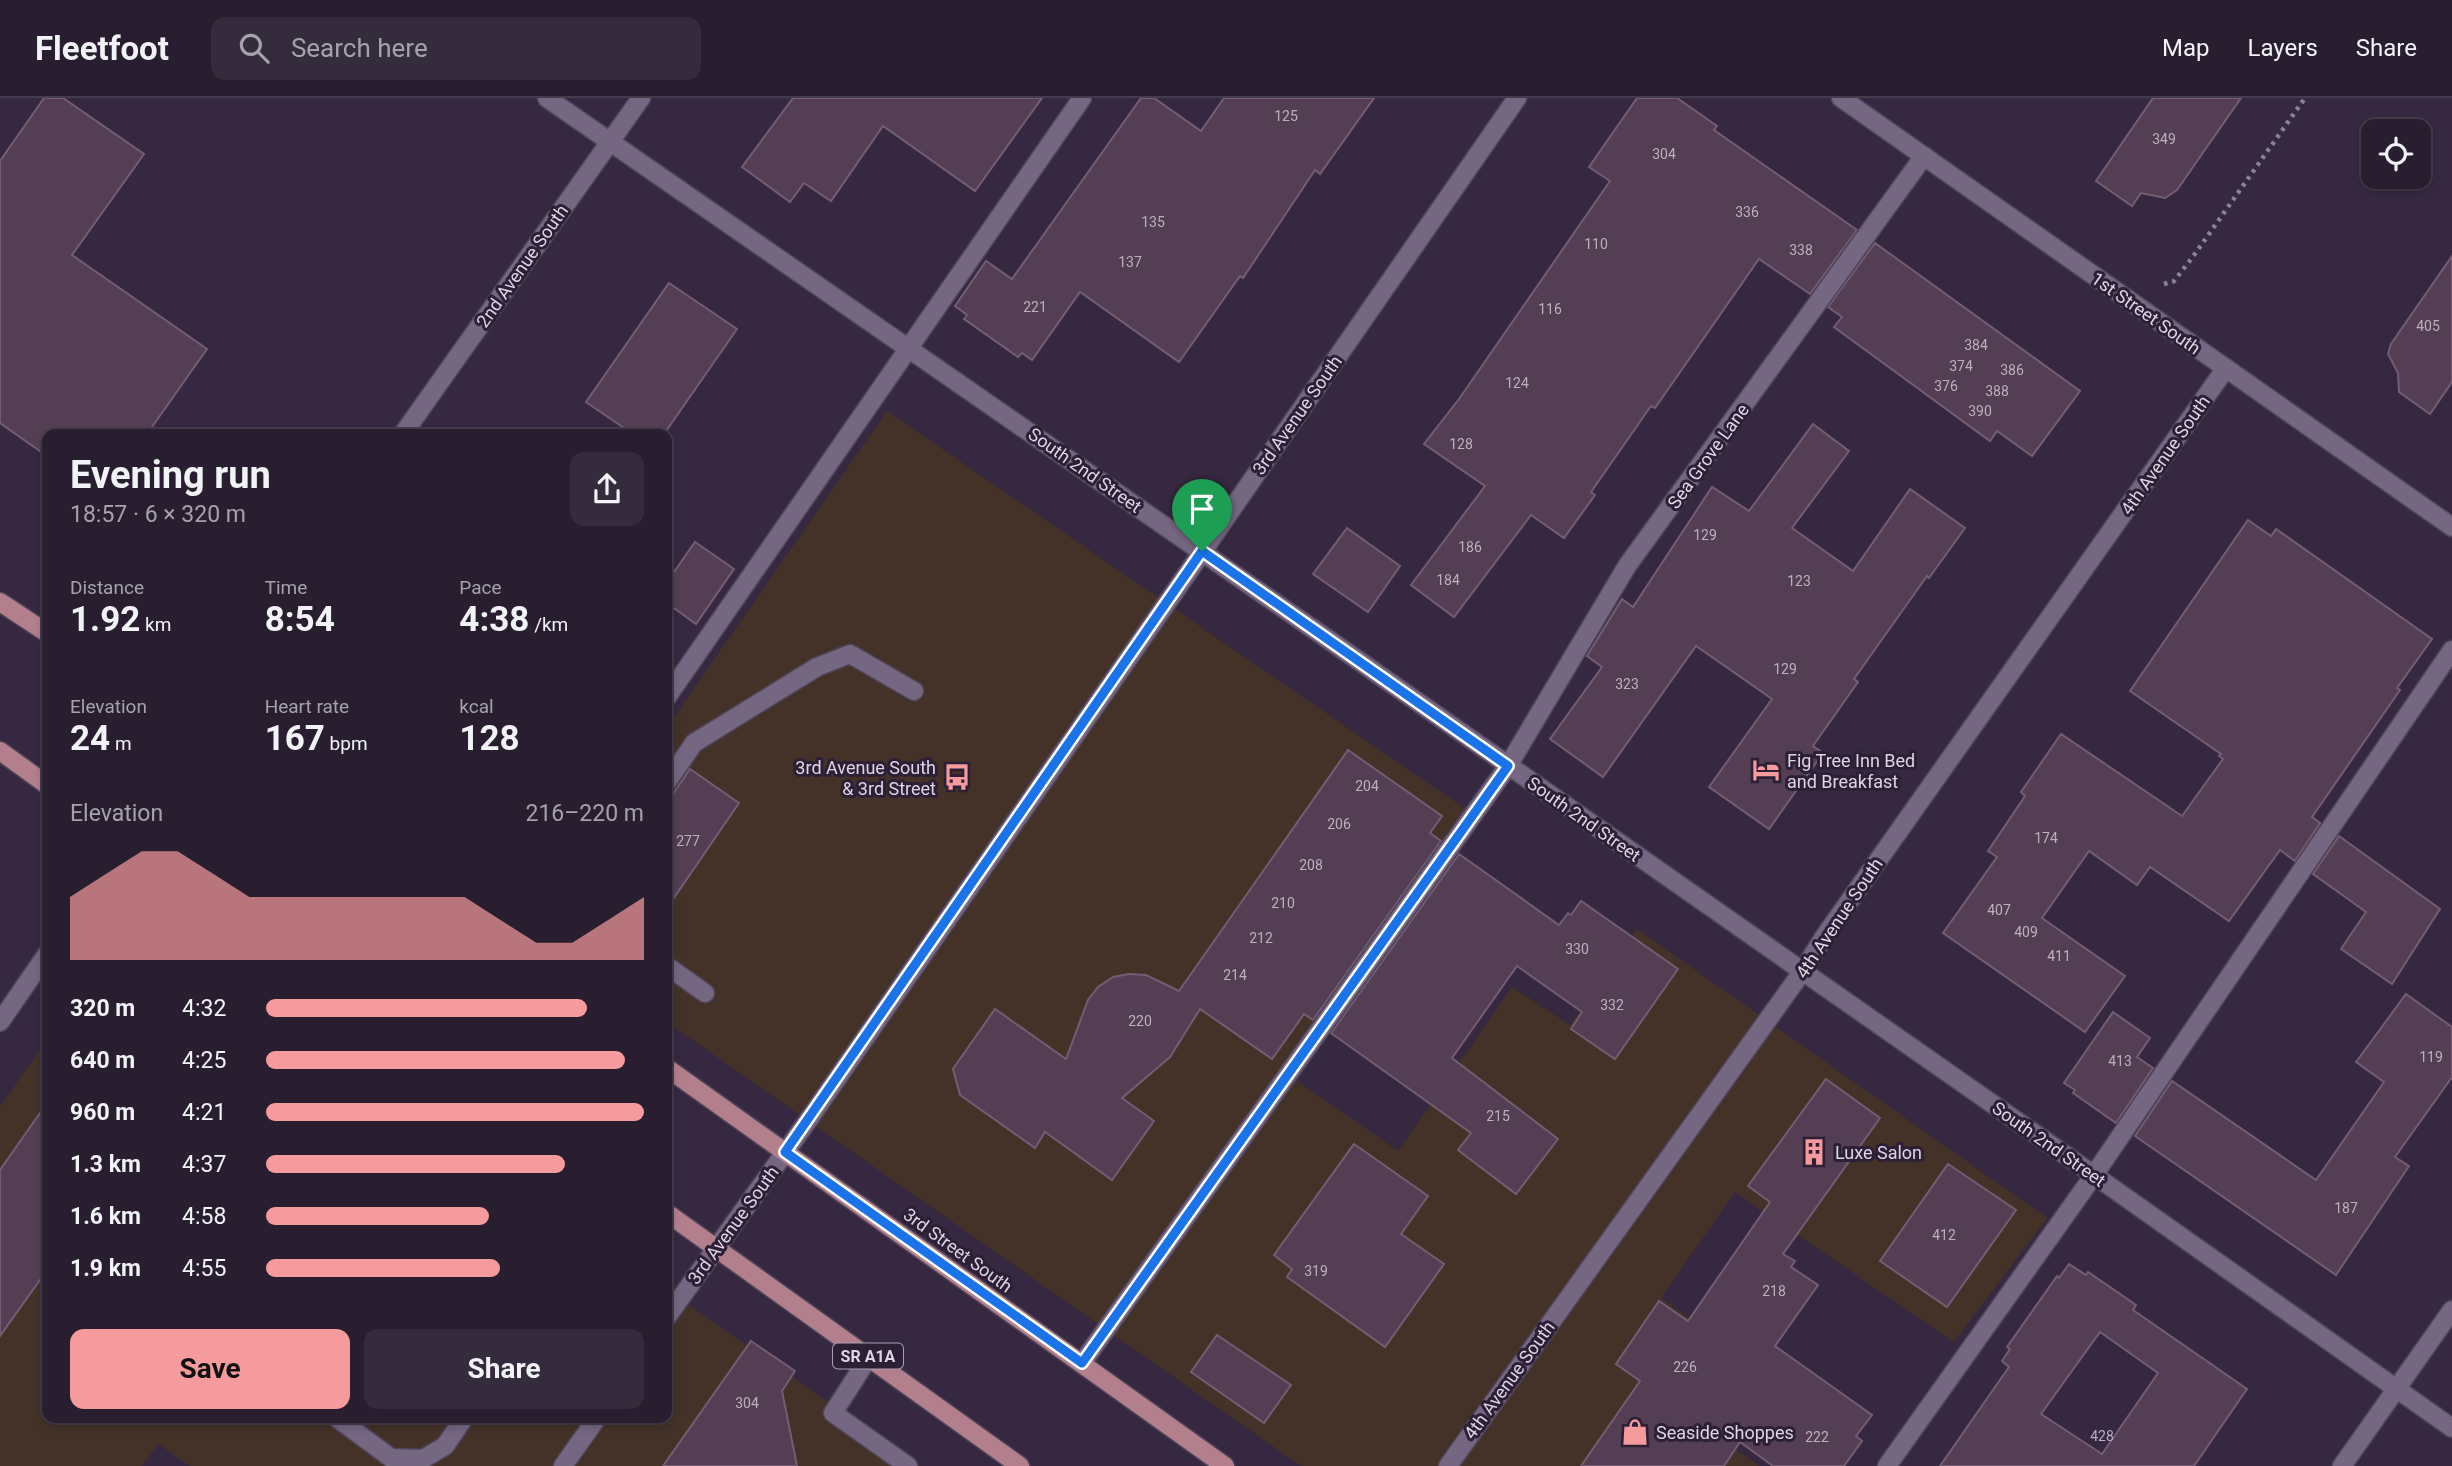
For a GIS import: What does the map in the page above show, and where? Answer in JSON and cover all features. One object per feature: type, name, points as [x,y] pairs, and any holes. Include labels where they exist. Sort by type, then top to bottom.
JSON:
[{"type":"main road","points":[[0,602],[42,631]]},
{"type":"main road","points":[[0,751],[42,781]]},
{"type":"main road","name":"3rd Street South","points":[[672,1072],[1225,1466]]},
{"type":"main road","name":"SR A1A","points":[[672,1216],[869,1357],[1007,1462]]},
{"type":"street","name":"South 2nd Street","points":[[547,98],[1202,551],[2452,1428]]},
{"type":"street","name":"2nd Avenue South","points":[[407,429],[641,98]]},
{"type":"street","points":[[672,690],[1082,98]]},
{"type":"street","name":"3rd Avenue South","points":[[672,1310],[785,1152],[1517,98]]},
{"type":"street","name":"1st Street South","points":[[1841,98],[2452,527]]},
{"type":"street","name":"Sea Grove Lane","points":[[1082,1363],[1508,766],[1627,566],[1924,156]]},
{"type":"street","name":"4th Avenue South","points":[[1448,1466],[1802,972],[1824,937],[2226,368]]},
{"type":"street","points":[[1887,1466],[2094,1175],[2452,650]]},
{"type":"street","points":[[672,775],[694,743],[817,667],[850,654],[914,691]]},
{"type":"street","points":[[0,1022],[42,961]]},
{"type":"street","points":[[672,970],[705,993]]},
{"type":"street","points":[[2342,1466],[2452,1310]]},
{"type":"street","points":[[869,1357],[833,1413],[908,1466]]},
{"type":"street","points":[[344,1423],[391,1458],[423,1459],[445,1446],[461,1423]]},
{"type":"street","points":[[563,1466],[593,1423]]},
{"type":"path","points":[[2157,286],[2174,281],[2305,98]]},
{"type":"shaded area","points":[[887,411],[1480,819],[1293,1078],[1398,1151],[1512,987],[1570,1025],[1637,929],[2047,1218],[1954,1342],[1735,1192],[1661,1298],[1779,1381],[1732,1447],[1759,1466],[1301,1466],[672,1026],[672,720]]},
{"type":"shaded area","points":[[42,1046],[42,1423],[672,1423],[672,1293],[920,1466],[190,1466],[158,1444],[142,1466],[0,1466],[0,1107]]},
{"type":"building","points":[[44,98],[63,98],[144,154],[72,255],[207,349],[151,429],[42,429],[42,452],[0,423],[0,161]]},
{"type":"building","points":[[793,98],[1042,98],[975,191],[883,126],[831,201],[804,183],[790,202],[742,167]]},
{"type":"building","points":[[1141,98],[1154,98],[1201,131],[1224,98],[1374,98],[1320,174],[1315,170],[1243,278],[1240,276],[1179,362],[1080,292],[1032,360],[1022,353],[1018,357],[964,319],[967,315],[955,306],[986,261],[1012,279]]},
{"type":"building","points":[[1637,98],[1677,98],[1717,126],[1714,130],[1857,230],[1810,294],[1759,259],[1655,408],[1651,406],[1591,492],[1595,495],[1564,538],[1531,515],[1454,617],[1411,585],[1485,486],[1424,444],[1459,399],[1610,181],[1589,167]]},
{"type":"building","points":[[2153,98],[2241,98],[2177,190],[2165,198],[2141,193],[2132,206],[2096,181]]},
{"type":"building","points":[[1875,243],[2080,391],[2032,456],[1997,431],[1990,441],[1834,327],[1842,317],[1828,307]]},
{"type":"building","points":[[2452,256],[2452,382],[2430,414],[2399,392],[2398,373],[2388,354],[2391,344]]},
{"type":"building","points":[[669,283],[737,329],[667,429],[626,429],[586,402]]},
{"type":"building","points":[[1813,424],[1849,451],[1792,528],[1853,571],[1910,489],[1965,528],[1929,578],[1927,576],[1854,679],[1858,682],[1813,746],[1823,753],[1769,829],[1709,787],[1772,699],[1696,646],[1603,777],[1550,739],[1602,667],[1587,656],[1622,599],[1633,607],[1712,487],[1749,511]]},
{"type":"building","points":[[2248,520],[2271,536],[2276,529],[2432,639],[2312,817],[2320,823],[2295,861],[2280,850],[2229,921],[2150,867],[2137,885],[2089,851],[2042,918],[2125,976],[2085,1032],[1943,933],[1997,857],[1988,851],[2025,796],[2021,792],[2061,734],[2182,816],[2223,759],[2219,756],[2221,754],[2130,691]]},
{"type":"building","points":[[1347,528],[1400,566],[1368,612],[1313,574]]},
{"type":"building","points":[[695,542],[734,569],[696,624],[672,607],[672,575]]},
{"type":"building","points":[[1348,750],[1442,816],[1430,833],[1441,841],[1313,1020],[1304,1014],[1272,1059],[1200,1009],[1170,1057],[1122,1098],[1154,1121],[1112,1180],[1045,1132],[1035,1148],[960,1095],[953,1069],[995,1009],[1066,1059],[1088,1000],[1098,987],[1113,977],[1146,975],[1179,991]]},
{"type":"building","points":[[690,769],[739,803],[672,901],[672,796]]},
{"type":"building","points":[[2339,836],[2440,909],[2392,984],[2341,949],[2366,912],[2313,874]]},
{"type":"building","points":[[1459,854],[1559,925],[1581,901],[1678,969],[1615,1059],[1571,1029],[1582,1012],[1517,966],[1452,1058],[1558,1139],[1516,1194],[1458,1150],[1471,1133],[1331,1033]]},
{"type":"building","points":[[2406,994],[2452,1027],[2452,1077],[2395,1157],[2409,1166],[2336,1275],[2135,1136],[2172,1081],[2316,1180],[2384,1082],[2356,1062]]},
{"type":"building","points":[[2113,1012],[2150,1038],[2137,1057],[2153,1068],[2116,1123],[2073,1093],[2075,1090],[2064,1083]]},
{"type":"building","points":[[1826,1079],[1880,1118],[1783,1254],[1795,1261],[1791,1267],[1818,1285],[1775,1346],[1872,1415],[1856,1436],[1862,1441],[1844,1466],[1773,1466],[1740,1442],[1724,1466],[1581,1466],[1640,1381],[1616,1364],[1659,1301],[1688,1321],[1770,1202],[1748,1186]]},
{"type":"building","points":[[42,1110],[42,1277],[0,1336],[0,1170]]},
{"type":"building","points":[[1354,1144],[1428,1196],[1401,1234],[1444,1264],[1385,1347],[1287,1277],[1292,1269],[1274,1255]]},
{"type":"building","points":[[1948,1164],[2016,1210],[1947,1307],[1880,1261]]},
{"type":"building","points":[[2069,1264],[2086,1275],[2088,1272],[2136,1305],[2133,1310],[2247,1389],[2194,1466],[1940,1466],[2009,1367],[2002,1361],[2010,1349],[2007,1347],[2057,1276],[2059,1278]],"holes":[[[2100,1332],[2158,1373],[2102,1454],[2041,1414]]]},
{"type":"building","points":[[1217,1335],[1291,1385],[1264,1423],[1191,1372]]},
{"type":"building","points":[[751,1341],[795,1371],[782,1391],[797,1466],[663,1466]]},
{"type":"place","name":"Fig Tree Inn Bed and Breakfast","points":[[1766,770]]},
{"type":"place","name":"3rd Avenue South & 3rd Street","points":[[957,777]]},
{"type":"place","name":"Luxe Salon","points":[[1814,1152]]},
{"type":"place","name":"Seaside Shoppes","points":[[1635,1432]]},
{"type":"route","points":[[1202,551],[1508,766],[1082,1363],[785,1152],[1202,551]]}]
